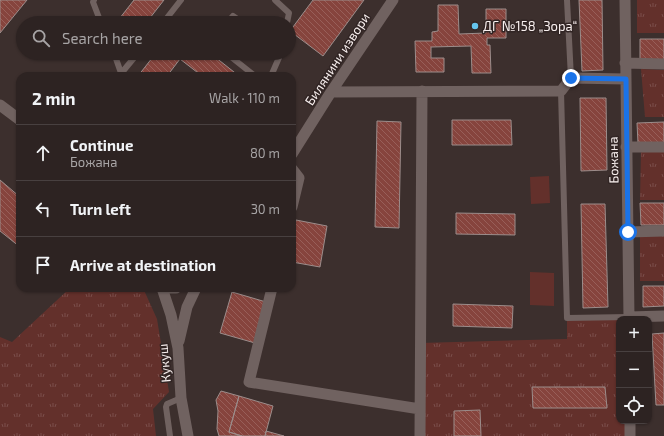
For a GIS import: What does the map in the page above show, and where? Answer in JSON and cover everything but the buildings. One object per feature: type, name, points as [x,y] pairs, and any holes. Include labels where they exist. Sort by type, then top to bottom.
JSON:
[{"type":"street","name":"Билянини извори","points":[[296,148],[392,0]]},
{"type":"street","name":"Божана","points":[[625,0],[629,316]]},
{"type":"street","points":[[625,63],[664,64]]},
{"type":"street","points":[[331,92],[561,91],[571,78],[626,79]]},
{"type":"street","points":[[420,436],[422,91]]},
{"type":"street","points":[[0,105],[16,117]]},
{"type":"street","points":[[626,147],[664,147]]},
{"type":"street","points":[[296,174],[299,178],[296,191]]},
{"type":"street","points":[[628,232],[664,231]]},
{"type":"street","name":"Кукуш","points":[[163,292],[171,315],[178,348],[181,398],[188,436]]},
{"type":"street","points":[[178,348],[187,307],[194,292]]},
{"type":"street","points":[[271,292],[249,382],[420,409]]},
{"type":"street","points":[[652,317],[664,316]]},
{"type":"street","points":[[630,424],[630,436]]},
{"type":"lane","points":[[94,0],[93,2],[98,16]]},
{"type":"lane","points":[[169,16],[182,0]]},
{"type":"lane","points":[[275,0],[289,13],[288,16]]},
{"type":"lane","points":[[567,0],[571,78]]},
{"type":"lane","points":[[116,60],[119,72]]},
{"type":"lane","points":[[122,72],[132,60]]},
{"type":"lane","points":[[235,60],[250,72]]},
{"type":"lane","points":[[273,72],[279,60]]},
{"type":"lane","points":[[561,91],[567,318],[616,318]]},
{"type":"lane","points":[[170,436],[166,407],[168,404],[181,398]]},
{"type":"green space","points":[[637,0],[664,0],[664,33],[637,33]]},
{"type":"green space","points":[[641,69],[664,70],[664,117],[645,117]]},
{"type":"green space","points":[[641,150],[664,150],[664,200],[640,200]]},
{"type":"green space","points":[[549,176],[550,203],[531,204],[530,177]]},
{"type":"green space","points":[[640,235],[664,235],[664,281],[640,281]]},
{"type":"green space","points":[[530,272],[554,273],[554,306],[530,305]]},
{"type":"green space","points":[[66,292],[145,292],[157,319],[169,392],[153,409],[156,436],[0,436],[0,337],[12,342]]},
{"type":"green space","points":[[567,318],[616,319],[616,424],[630,424],[630,436],[420,436],[420,343],[567,339]]},
{"type":"place","name":"ДГ №158 „Зора“","points":[[475,26]]},
{"type":"route","points":[[571,78],[626,79],[628,232]]}]
